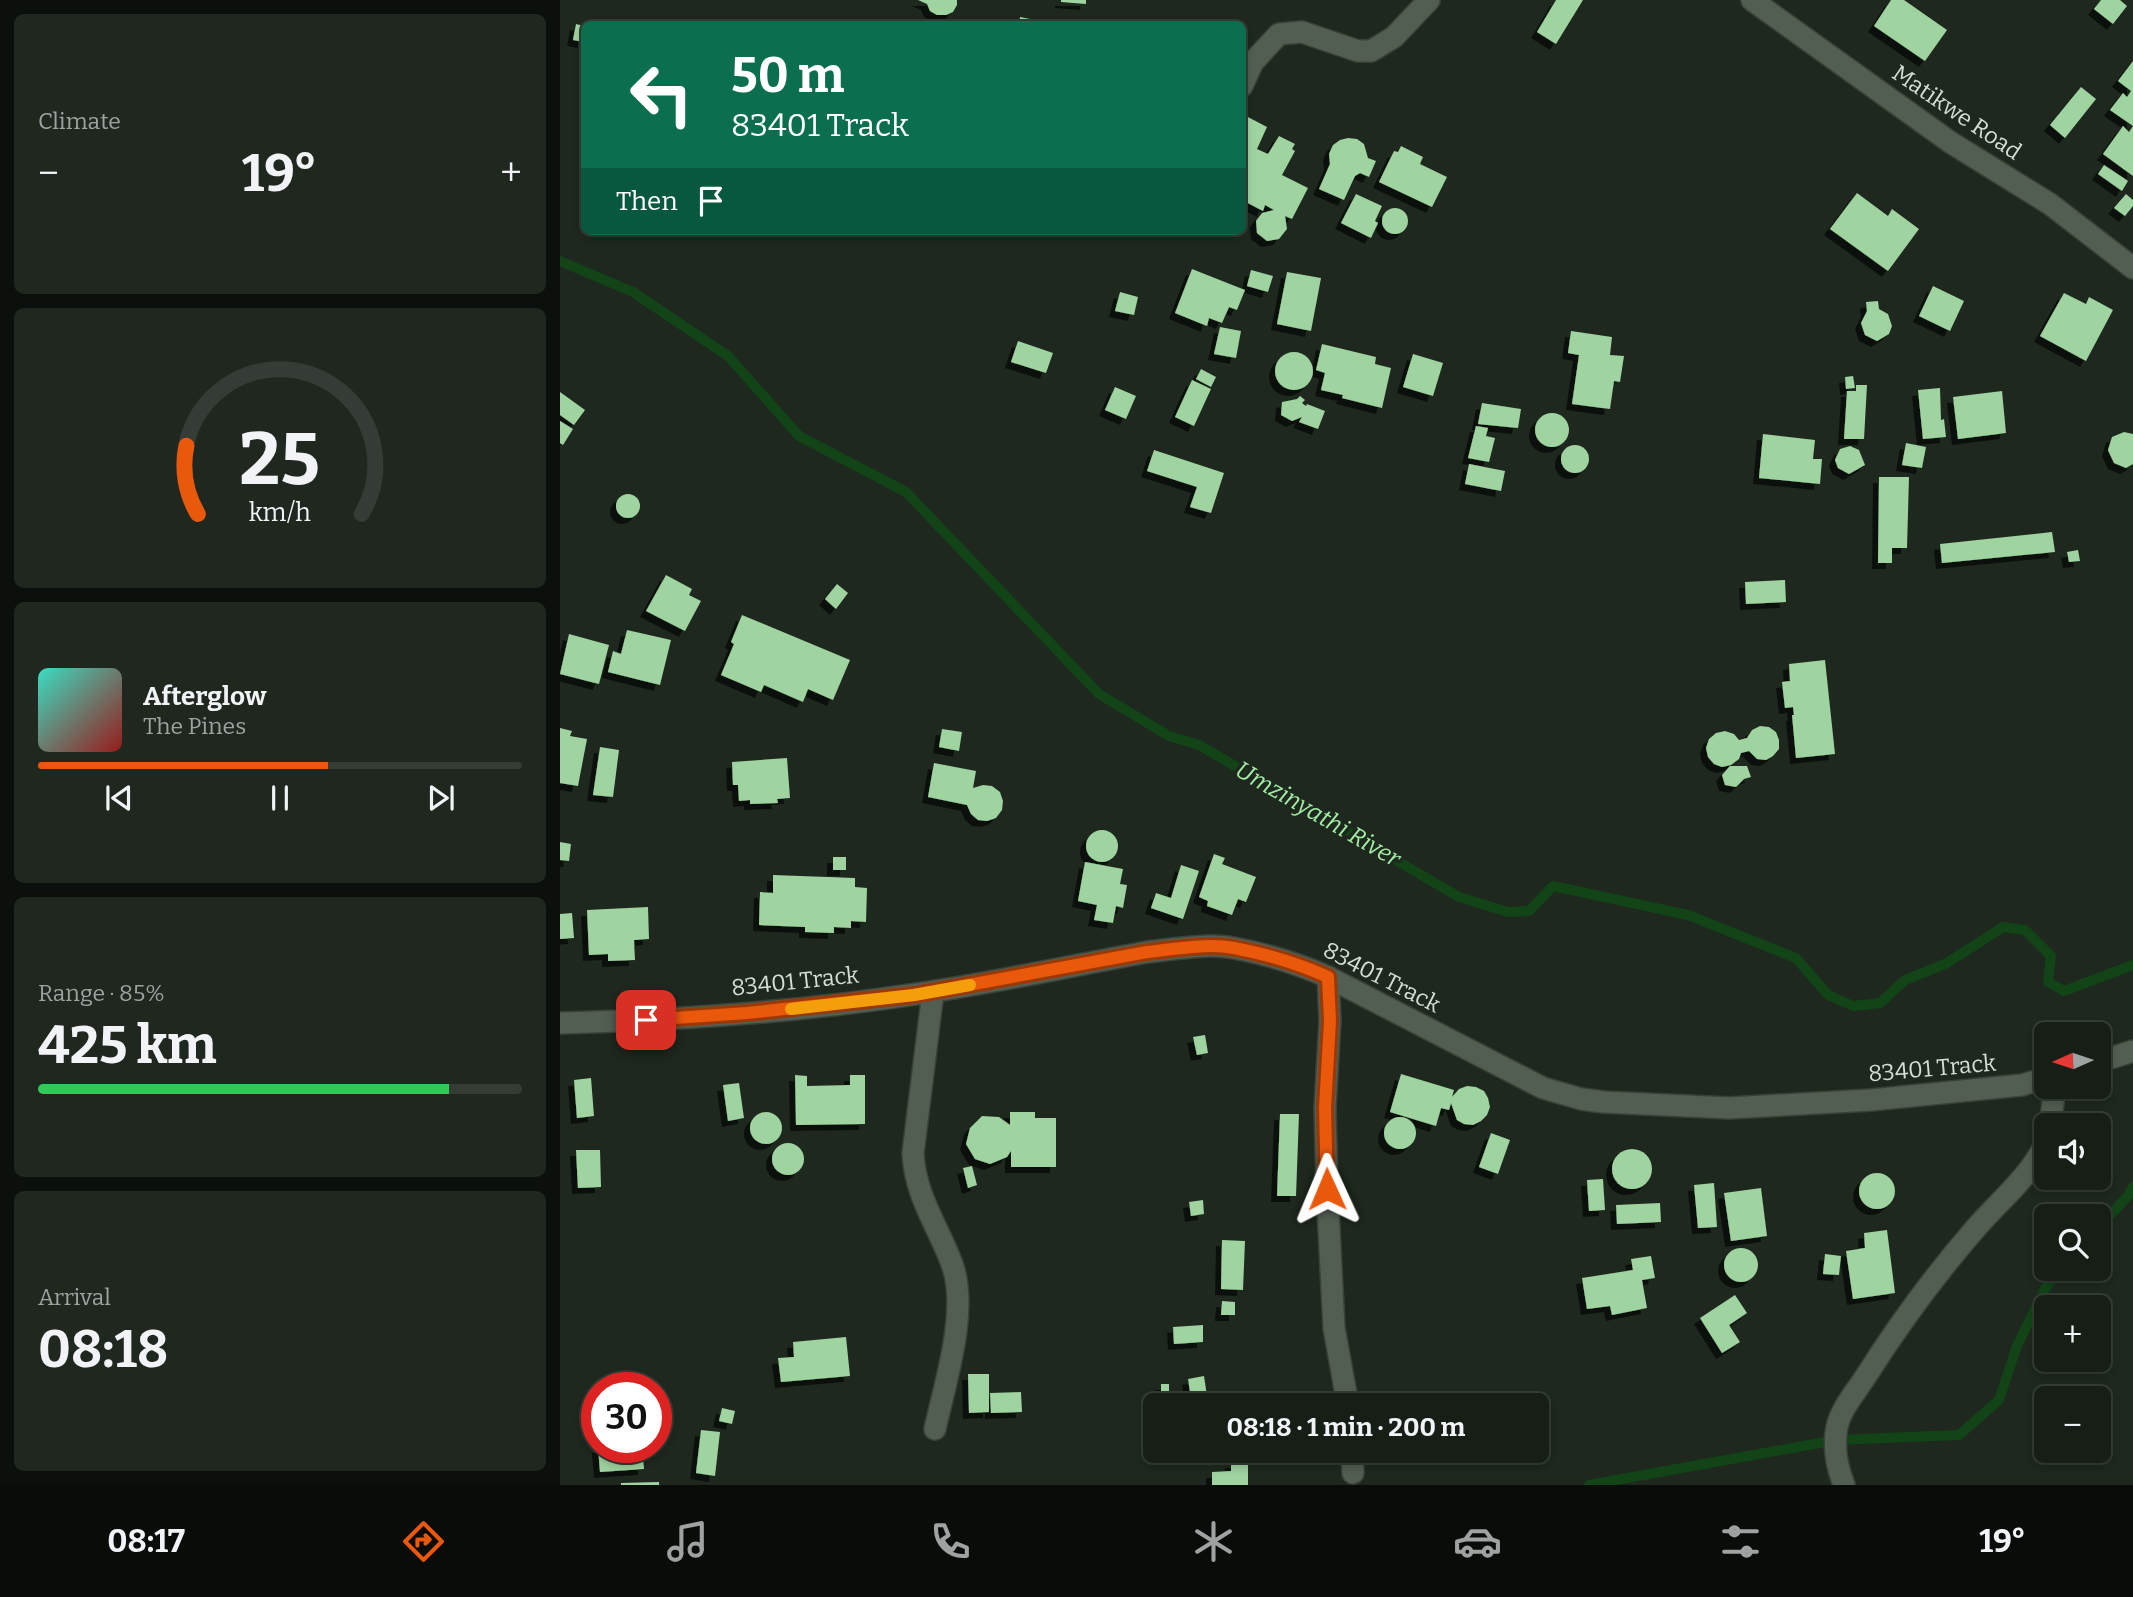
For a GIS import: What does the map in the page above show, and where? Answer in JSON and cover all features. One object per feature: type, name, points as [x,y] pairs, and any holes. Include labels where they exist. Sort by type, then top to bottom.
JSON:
[{"type":"street","points":[[1246,77],[1253,62],[1279,34],[1302,32],[1358,51],[1371,51],[1394,37],[1429,0]]},
{"type":"street","name":"Matikwe Road","points":[[1752,0],[1950,142],[2050,204],[2133,268]]},
{"type":"street","name":"83401 Track","points":[[560,1023],[747,1013],[933,992],[1147,952],[1185,948],[1233,948],[1306,967],[1543,1088],[1581,1099],[1729,1108],[1871,1101],[2034,1082]]},
{"type":"street","points":[[1328,977],[1330,1021],[1325,1108],[1327,1189],[1334,1328],[1346,1393]]},
{"type":"street","points":[[933,992],[913,1153],[914,1174],[953,1266],[958,1307],[935,1429]]},
{"type":"street","points":[[2111,1058],[2133,1051]]},
{"type":"street","points":[[1844,1485],[1838,1470],[1836,1450],[1837,1428],[1843,1409],[1904,1317],[1975,1228],[2034,1162]]},
{"type":"street","points":[[1353,1463],[1353,1473]]},
{"type":"building","points":[[918,0],[957,0],[957,5],[953,12],[937,15],[930,11],[927,4]]},
{"type":"building","points":[[1086,0],[1086,4],[1061,2]]},
{"type":"building","points":[[1556,0],[1583,0],[1556,44],[1537,32]]},
{"type":"building","points":[[1891,0],[1904,0],[1947,30],[1925,61],[1874,26]]},
{"type":"building","points":[[2101,0],[2120,0],[2127,6],[2113,24],[2094,9]]},
{"type":"building","points":[[1020,17],[1035,20],[1035,21],[1019,21]]},
{"type":"building","points":[[576,24],[581,25],[581,41],[573,40]]},
{"type":"building","points":[[2133,61],[2133,126],[2110,110],[2123,93],[2127,97],[2131,91],[2118,81]]},
{"type":"building","points":[[2081,87],[2096,99],[2065,138],[2050,125]]},
{"type":"building","points":[[1246,116],[1267,127],[1257,149],[1268,154],[1279,136],[1295,144],[1292,149],[1295,151],[1282,175],[1308,188],[1292,219],[1285,216],[1287,229],[1279,239],[1267,241],[1257,233],[1256,221],[1262,213],[1274,210],[1265,205],[1263,211],[1246,202]]},
{"type":"building","points":[[2123,126],[2129,132],[2133,126],[2133,176],[2103,154]]},
{"type":"building","points":[[1348,138],[1357,139],[1364,144],[1368,158],[1376,161],[1369,177],[1360,173],[1355,176],[1344,200],[1319,189],[1330,164],[1329,154],[1333,145]]},
{"type":"building","points":[[1401,146],[1423,157],[1420,164],[1447,177],[1432,207],[1379,182],[1394,151],[1398,152]]},
{"type":"building","points":[[2104,165],[2128,181],[2122,191],[2098,174]]},
{"type":"building","points":[[1857,193],[1888,216],[1892,209],[1919,229],[1888,271],[1830,229]]},
{"type":"building","points":[[1356,194],[1382,206],[1371,238],[1341,223]]},
{"type":"building","points":[[2126,194],[2133,200],[2133,206],[2125,216],[2114,208]]},
{"type":"building","points":[[1395,208],[1404,212],[1408,221],[1404,230],[1395,234],[1386,230],[1382,221],[1386,212]]},
{"type":"building","points":[[1192,269],[1245,290],[1237,310],[1229,307],[1222,323],[1209,318],[1207,326],[1175,313]]},
{"type":"building","points":[[1251,270],[1273,276],[1268,292],[1247,286]]},
{"type":"building","points":[[1287,272],[1321,278],[1311,331],[1277,324]]},
{"type":"building","points":[[1933,286],[1964,301],[1950,331],[1919,316]]},
{"type":"building","points":[[1120,292],[1138,297],[1134,315],[1115,311]]},
{"type":"building","points":[[2064,293],[2086,304],[2089,297],[2113,310],[2086,361],[2040,336]]},
{"type":"building","points":[[1878,301],[1879,309],[1888,314],[1892,326],[1889,334],[1877,341],[1865,335],[1861,323],[1867,311],[1866,302]]},
{"type":"building","points":[[1220,327],[1241,331],[1236,358],[1214,354]]},
{"type":"building","points":[[1571,331],[1612,337],[1610,355],[1624,356],[1620,382],[1614,381],[1610,409],[1572,404],[1579,355],[1568,353]]},
{"type":"building","points":[[1018,341],[1053,353],[1046,373],[1011,362]]},
{"type":"building","points":[[1322,344],[1376,357],[1375,364],[1391,368],[1382,408],[1321,390],[1325,373],[1316,370]]},
{"type":"building","points":[[1294,352],[1308,357],[1313,371],[1308,385],[1294,390],[1280,385],[1275,371],[1280,357]]},
{"type":"building","points":[[1413,354],[1443,363],[1433,396],[1403,387]]},
{"type":"building","points":[[1201,369],[1216,377],[1211,387],[1196,379]]},
{"type":"building","points":[[1853,376],[1855,388],[1846,389],[1845,377]]},
{"type":"building","points":[[1192,380],[1211,389],[1194,426],[1175,417]]},
{"type":"building","points":[[1856,385],[1867,385],[1864,439],[1844,439],[1847,391],[1856,391]]},
{"type":"building","points":[[1115,387],[1136,396],[1126,419],[1105,410]]},
{"type":"building","points":[[1940,388],[1941,420],[1944,419],[1946,437],[1923,439],[1918,390]]},
{"type":"building","points":[[2002,391],[2006,433],[1958,439],[1953,397]]},
{"type":"building","points":[[560,392],[585,410],[574,425],[560,415]]},
{"type":"building","points":[[1300,396],[1305,400],[1302,403],[1306,406],[1307,404],[1325,411],[1318,429],[1299,422],[1302,417],[1292,421],[1281,415],[1282,402]]},
{"type":"building","points":[[1482,403],[1521,409],[1518,428],[1478,424]]},
{"type":"building","points":[[1552,413],[1564,418],[1569,430],[1564,442],[1552,447],[1540,442],[1535,430],[1540,418]]},
{"type":"building","points":[[560,421],[573,429],[563,445],[560,443]]},
{"type":"building","points":[[1476,426],[1488,428],[1486,436],[1495,438],[1489,462],[1468,458]]},
{"type":"building","points":[[2124,432],[2133,434],[2133,464],[2126,468],[2114,463],[2108,450],[2112,437]]},
{"type":"building","points":[[1763,434],[1815,440],[1813,459],[1822,459],[1820,484],[1759,478]]},
{"type":"building","points":[[1906,443],[1926,447],[1922,468],[1902,465]]},
{"type":"building","points":[[1575,445],[1585,449],[1589,459],[1585,469],[1575,473],[1565,469],[1561,459],[1565,449]]},
{"type":"building","points":[[1850,446],[1859,450],[1865,465],[1849,474],[1838,468],[1835,460],[1840,449]]},
{"type":"building","points":[[1154,450],[1224,473],[1211,513],[1190,507],[1197,487],[1147,471]]},
{"type":"building","points":[[1469,464],[1505,471],[1501,491],[1465,484]]},
{"type":"building","points":[[1879,477],[1909,477],[1907,548],[1892,548],[1892,563],[1878,563]]},
{"type":"building","points":[[628,494],[636,498],[640,506],[636,514],[628,518],[620,514],[616,506],[620,498]]},
{"type":"building","points":[[2052,532],[2055,552],[1942,563],[1940,544]]},
{"type":"building","points":[[2078,550],[2080,561],[2069,562],[2067,552]]},
{"type":"building","points":[[666,575],[692,589],[689,595],[701,601],[685,631],[646,611]]},
{"type":"building","points":[[1785,580],[1786,602],[1746,604],[1745,582]]},
{"type":"building","points":[[837,584],[848,593],[836,609],[825,599]]},
{"type":"building","points":[[742,615],[850,660],[833,700],[808,689],[803,702],[764,685],[761,692],[721,675]]},
{"type":"building","points":[[627,630],[671,640],[660,685],[608,672],[613,651],[621,654]]},
{"type":"building","points":[[569,634],[609,645],[599,684],[560,674]]},
{"type":"building","points":[[1825,660],[1835,754],[1796,758],[1793,707],[1785,708],[1782,682],[1790,681],[1789,664]]},
{"type":"building","points":[[1760,726],[1769,727],[1776,732],[1779,749],[1773,756],[1766,760],[1757,759],[1749,751],[1741,753],[1739,759],[1731,765],[1722,767],[1714,764],[1708,757],[1706,748],[1709,739],[1716,733],[1725,731],[1734,734],[1739,740],[1747,738],[1752,730]]},
{"type":"building","points":[[560,728],[572,731],[570,736],[587,739],[578,786],[560,783]]},
{"type":"building","points":[[942,729],[962,732],[959,751],[939,747]]},
{"type":"building","points":[[600,747],[619,750],[613,797],[593,795]]},
{"type":"building","points":[[787,758],[790,798],[777,799],[778,803],[750,804],[750,800],[739,801],[738,785],[733,785],[732,762]]},
{"type":"building","points":[[934,763],[976,771],[973,788],[992,786],[1000,792],[1002,810],[996,818],[978,820],[967,805],[928,797]]},
{"type":"building","points":[[1730,766],[1747,766],[1751,777],[1744,779],[1736,787],[1725,785],[1722,775]]},
{"type":"building","points":[[1102,830],[1113,835],[1118,846],[1113,857],[1102,862],[1091,857],[1086,846],[1091,835]]},
{"type":"building","points":[[560,842],[571,844],[569,861],[560,860]]},
{"type":"building","points":[[1214,854],[1225,858],[1222,864],[1256,877],[1246,902],[1238,899],[1232,915],[1207,906],[1208,901],[1199,897]]},
{"type":"building","points":[[833,857],[846,857],[846,870],[833,870]]},
{"type":"building","points":[[1085,862],[1123,869],[1120,884],[1127,885],[1123,908],[1116,906],[1113,923],[1094,920],[1097,905],[1078,901]]},
{"type":"building","points":[[1181,865],[1199,871],[1183,919],[1151,908],[1156,893],[1171,898]]},
{"type":"building","points":[[773,875],[855,878],[855,887],[867,888],[866,922],[851,921],[851,928],[834,927],[834,933],[805,932],[805,927],[759,925],[760,892],[773,893]]},
{"type":"building","points":[[648,907],[649,939],[634,940],[635,960],[608,961],[608,954],[589,955],[587,910]]},
{"type":"building","points":[[572,913],[574,938],[560,939],[560,914]]},
{"type":"building","points":[[1205,1035],[1208,1053],[1197,1055],[1193,1037]]},
{"type":"building","points":[[1401,1074],[1454,1090],[1452,1097],[1459,1089],[1476,1087],[1484,1091],[1488,1098],[1490,1107],[1487,1115],[1473,1125],[1464,1124],[1457,1120],[1451,1103],[1449,1110],[1441,1108],[1436,1126],[1390,1112]]},
{"type":"building","points":[[795,1075],[807,1076],[807,1086],[850,1085],[850,1075],[865,1075],[865,1124],[796,1125]]},
{"type":"building","points":[[591,1078],[594,1116],[577,1118],[574,1080]]},
{"type":"building","points":[[739,1083],[744,1118],[728,1121],[723,1085]]},
{"type":"building","points":[[766,1112],[777,1117],[782,1128],[777,1139],[766,1144],[755,1139],[750,1128],[755,1117]]},
{"type":"building","points":[[1010,1112],[1035,1112],[1035,1118],[1056,1118],[1056,1167],[1011,1167],[1011,1151],[1007,1157],[990,1164],[975,1159],[966,1144],[970,1128],[982,1116],[999,1117],[1010,1125]]},
{"type":"building","points":[[1280,1114],[1299,1114],[1296,1196],[1277,1196]]},
{"type":"building","points":[[1400,1117],[1411,1122],[1416,1133],[1411,1144],[1400,1149],[1389,1144],[1384,1133],[1389,1122]]},
{"type":"building","points":[[1491,1133],[1510,1140],[1498,1174],[1479,1167]]},
{"type":"building","points":[[788,1143],[799,1148],[804,1159],[799,1170],[788,1175],[777,1170],[772,1159],[777,1148]]},
{"type":"building","points":[[1632,1149],[1646,1155],[1652,1169],[1646,1183],[1632,1189],[1618,1183],[1612,1169],[1618,1155]]},
{"type":"building","points":[[576,1150],[600,1150],[601,1187],[578,1188]]},
{"type":"building","points":[[972,1166],[977,1185],[968,1188],[963,1168]]},
{"type":"building","points":[[1877,1173],[1890,1178],[1895,1191],[1890,1204],[1877,1209],[1864,1204],[1859,1191],[1864,1178]]},
{"type":"building","points":[[1603,1179],[1605,1210],[1589,1211],[1587,1180]]},
{"type":"building","points":[[1714,1183],[1717,1227],[1698,1228],[1694,1185]]},
{"type":"building","points":[[1761,1188],[1767,1236],[1731,1241],[1724,1193]]},
{"type":"building","points":[[1203,1200],[1204,1214],[1191,1216],[1189,1202]]},
{"type":"building","points":[[1660,1203],[1661,1222],[1617,1224],[1616,1205]]},
{"type":"building","points":[[1887,1230],[1895,1293],[1853,1299],[1846,1251],[1865,1248],[1864,1233]]},
{"type":"building","points":[[1222,1240],[1245,1241],[1243,1290],[1221,1289]]},
{"type":"building","points":[[1741,1248],[1753,1253],[1758,1265],[1753,1277],[1741,1282],[1729,1277],[1724,1265],[1729,1253]]},
{"type":"building","points":[[1825,1254],[1841,1256],[1839,1275],[1823,1274]]},
{"type":"building","points":[[1651,1256],[1655,1278],[1642,1280],[1647,1308],[1612,1315],[1610,1306],[1587,1309],[1582,1278],[1633,1270],[1631,1259]]},
{"type":"building","points":[[1735,1295],[1747,1313],[1729,1325],[1740,1342],[1722,1353],[1700,1318]]},
{"type":"building","points":[[1222,1301],[1235,1302],[1235,1315],[1221,1315]]},
{"type":"building","points":[[1203,1325],[1203,1342],[1174,1344],[1173,1327]]},
{"type":"building","points":[[846,1337],[850,1376],[781,1382],[778,1358],[794,1357],[793,1342]]},
{"type":"building","points":[[968,1374],[989,1374],[989,1412],[969,1413]]},
{"type":"building","points":[[1204,1376],[1207,1393],[1190,1393],[1188,1379]]},
{"type":"building","points":[[1161,1384],[1169,1384],[1169,1393],[1161,1393]]},
{"type":"building","points":[[1021,1392],[1022,1412],[991,1413],[990,1393]]},
{"type":"building","points":[[722,1408],[735,1411],[732,1424],[719,1421]]},
{"type":"building","points":[[701,1430],[720,1432],[715,1476],[696,1473]]},
{"type":"building","points":[[599,1463],[643,1463],[644,1469],[600,1472]]},
{"type":"building","points":[[1231,1463],[1248,1463],[1248,1485],[1212,1485],[1212,1472],[1231,1471]]},
{"type":"building","points":[[659,1482],[659,1485],[621,1485],[621,1483]]},
{"type":"waterway","name":"Umzinyathi River","points":[[560,261],[633,292],[728,356],[799,436],[906,492],[1099,694],[1169,736],[1199,745],[1459,897],[1508,912],[1529,911],[1553,886],[1688,915],[1796,958],[1828,995],[1853,1006],[1880,1003],[1905,980],[1947,963],[2003,927],[2025,930],[2051,956],[2048,982],[2064,991],[2133,965]]},
{"type":"waterway","points":[[2111,1214],[2133,1187]]},
{"type":"waterway","points":[[1589,1485],[1836,1440],[1959,1435],[1999,1400],[2017,1346],[2051,1281]]},
{"type":"slow traffic","points":[[791,1009],[914,995],[970,985]]},
{"type":"route","points":[[646,1020],[747,1013],[914,995],[1147,952],[1185,948],[1233,948],[1306,967],[1328,977],[1330,1021],[1325,1108],[1327,1189]]}]
